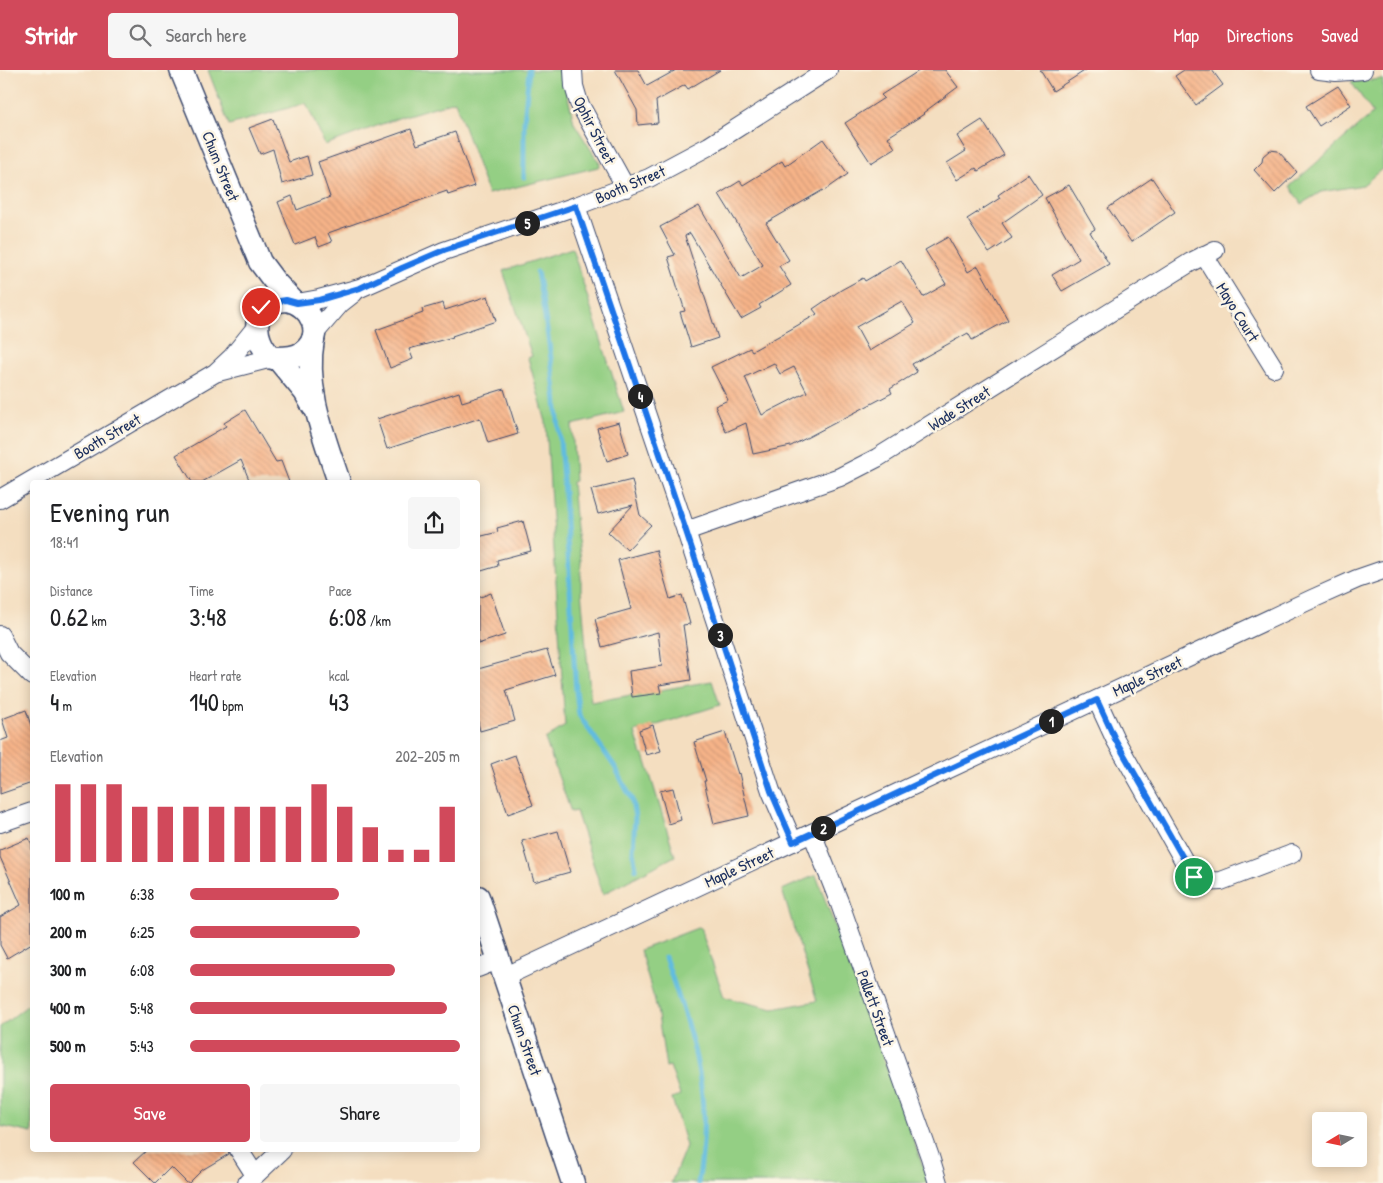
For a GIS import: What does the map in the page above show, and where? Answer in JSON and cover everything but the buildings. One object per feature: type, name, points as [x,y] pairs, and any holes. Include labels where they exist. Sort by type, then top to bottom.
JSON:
[{"type":"street","name":"Chum Street","points":[[181,70],[260,262],[275,282],[295,302]]},
{"type":"street","name":"Ophir Street","points":[[573,70],[574,86],[579,103],[626,188]]},
{"type":"street","name":"Booth Street","points":[[295,302],[319,300],[360,288],[444,250],[626,188],[681,162],[709,146],[828,70]]},
{"type":"street","points":[[1319,70],[1336,72],[1363,70]]},
{"type":"street","points":[[576,206],[686,531],[771,791],[793,842]]},
{"type":"street","name":"Wade Street","points":[[686,531],[840,477],[877,458],[1210,252]]},
{"type":"street","name":"Mayo Court","points":[[1210,252],[1274,368]]},
{"type":"street","name":"Chum Street","points":[[258,322],[261,307],[260,262]]},
{"type":"street","name":"Booth Street","points":[[313,336],[340,304],[360,288]]},
{"type":"street","points":[[315,409],[305,392],[274,358],[264,351],[259,342],[258,322],[262,312],[273,303],[280,301],[295,302],[306,309],[314,323],[310,371],[315,409],[338,480]]},
{"type":"street","name":"Booth Street","points":[[32,480],[215,373],[232,357],[258,322]]},
{"type":"street","points":[[274,358],[294,357],[302,353],[313,336]]},
{"type":"street","name":"Booth Street","points":[[215,373],[274,358]]},
{"type":"street","name":"Booth Street","points":[[0,499],[30,481]]},
{"type":"street","name":"Maple Street","points":[[480,968],[501,969],[793,842],[1312,598],[1383,570]]},
{"type":"street","points":[[0,635],[8,653],[30,674]]},
{"type":"street","points":[[1097,700],[1115,739],[1194,877],[1202,882],[1221,881],[1292,854]]},
{"type":"street","points":[[0,822],[30,813]]},
{"type":"street","name":"Pallett Street","points":[[812,833],[840,904],[938,1183]]},
{"type":"street","name":"Chum Street","points":[[480,902],[573,1183]]},
{"type":"street","points":[[240,1152],[251,1179],[280,1152]]},
{"type":"green space","points":[[208,70],[563,70],[574,123],[600,164],[598,167],[488,194],[455,101],[401,117],[325,145],[306,103],[229,125]]},
{"type":"green space","points":[[1383,79],[1383,168],[1363,185],[1321,192],[1301,204],[1290,186],[1373,113],[1351,82]]},
{"type":"green space","points":[[572,248],[624,412],[572,425],[575,481],[572,482],[581,559],[581,590],[591,702],[712,681],[720,705],[635,732],[642,755],[644,755],[675,856],[603,894],[576,811],[571,812],[545,739],[565,726],[546,422],[528,358],[532,356],[503,271]]},
{"type":"green space","points":[[816,875],[929,1183],[671,1183],[686,1146],[672,1098],[680,1095],[670,1066],[666,1067],[657,1009],[640,950],[700,927],[724,997],[773,1009],[817,1001],[782,890]]},
{"type":"green space","points":[[30,1004],[30,1133],[0,1126],[0,1027]]},
{"type":"waterway","points":[[524,177],[524,122],[529,70]]},
{"type":"waterway","points":[[537,272],[546,324],[559,428],[579,715],[615,767],[632,800],[635,817],[633,851],[636,869]]},
{"type":"waterway","points":[[665,957],[688,1026],[700,1082],[703,1140],[698,1183]]},
{"type":"route","points":[[261,307],[259,318],[262,312],[273,303],[286,300],[297,303],[319,300],[360,288],[444,250],[576,206],[686,531],[771,791],[793,842],[1097,700],[1115,739],[1194,877]]}]
